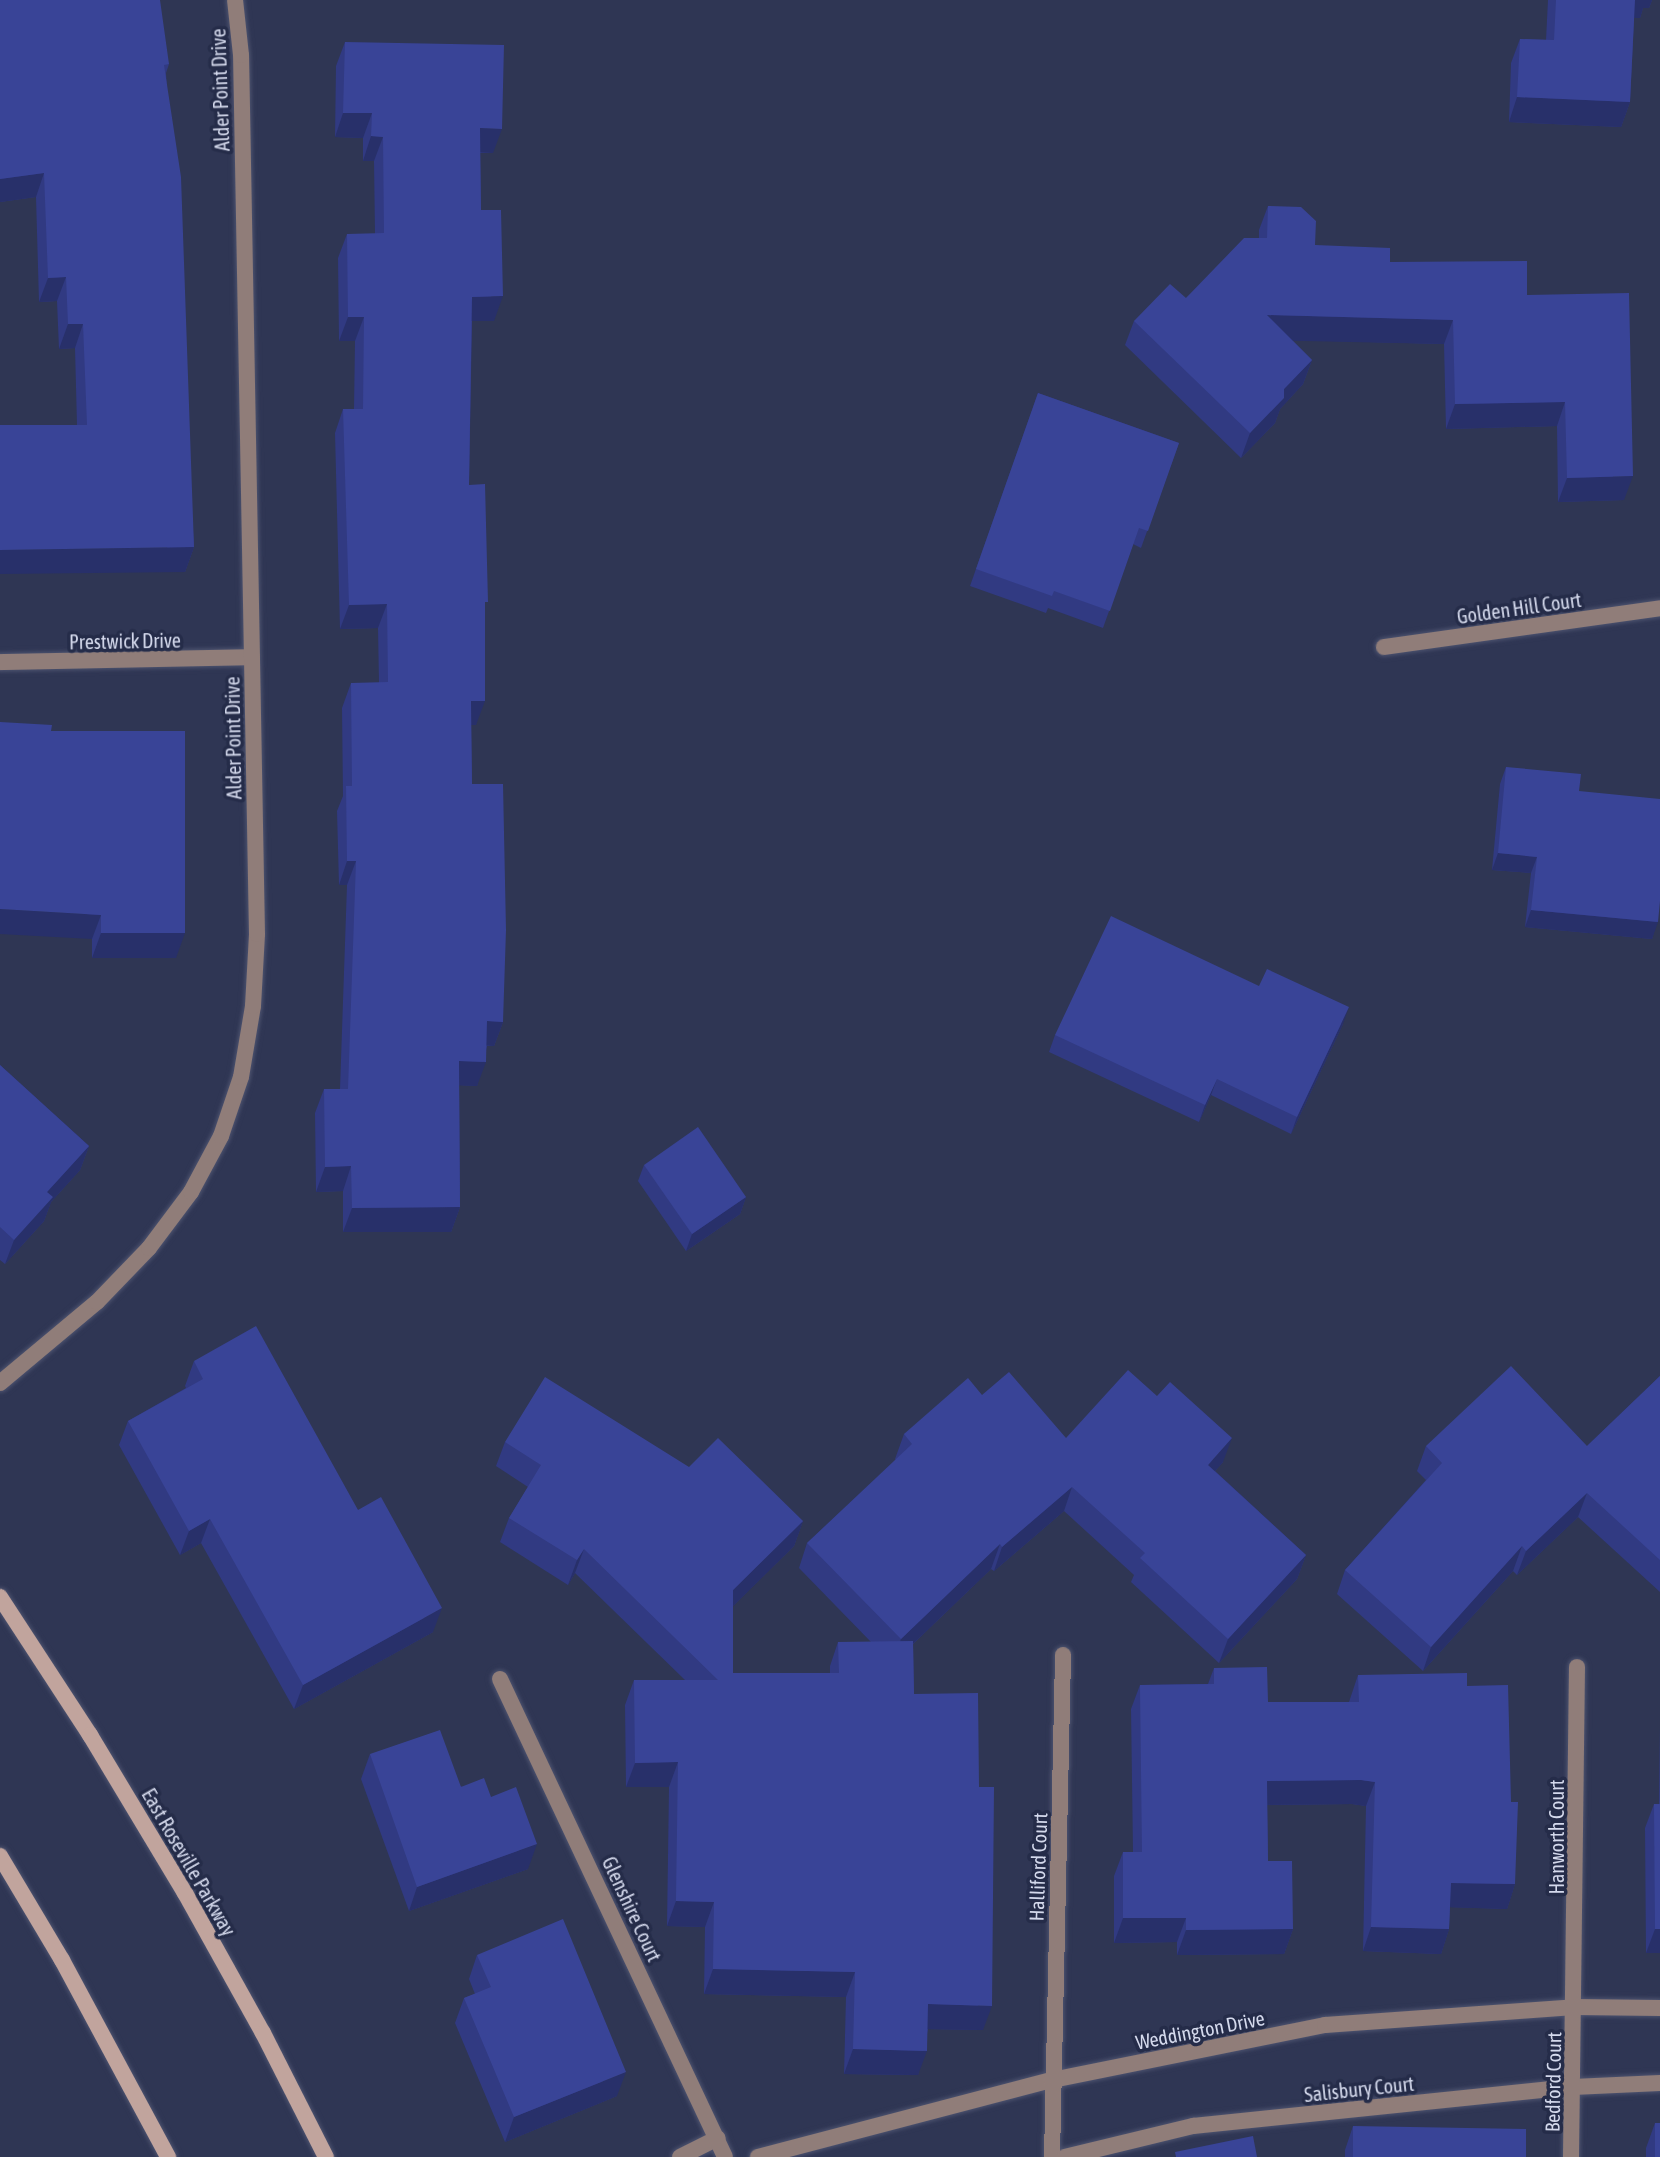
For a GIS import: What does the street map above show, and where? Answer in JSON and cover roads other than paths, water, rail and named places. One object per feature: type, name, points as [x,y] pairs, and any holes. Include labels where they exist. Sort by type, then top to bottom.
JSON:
[{"type":"main road","name":"East Roseville Parkway","points":[[0,1597],[90,1735],[185,1893],[263,2033],[326,2157]]},
{"type":"main road","points":[[0,1856],[62,1960],[168,2157]]},
{"type":"street","name":"Alder Point Drive","points":[[0,1383],[97,1302],[149,1248],[191,1192],[221,1136],[241,1077],[253,1006],[257,934],[241,55],[235,0]]},
{"type":"street","name":"Golden Hill Court","points":[[1384,647],[1660,608]]},
{"type":"street","name":"Prestwick Drive","points":[[0,662],[252,657]]},
{"type":"street","name":"Halliford Court","points":[[1052,2157],[1063,1655]]},
{"type":"street","name":"Hanworth Court","points":[[1574,2007],[1577,1667]]},
{"type":"street","name":"Glenshire Court","points":[[500,1679],[725,2157]]},
{"type":"street","name":"Weddington Drive","points":[[758,2157],[1052,2080],[1325,2025],[1574,2007],[1660,2008]]},
{"type":"street","name":"Bedford Court","points":[[1571,2157],[1574,2007]]},
{"type":"street","name":"Salisbury Court","points":[[1065,2157],[1193,2126],[1573,2087],[1660,2083]]},
{"type":"street","points":[[680,2157],[718,2138]]}]
